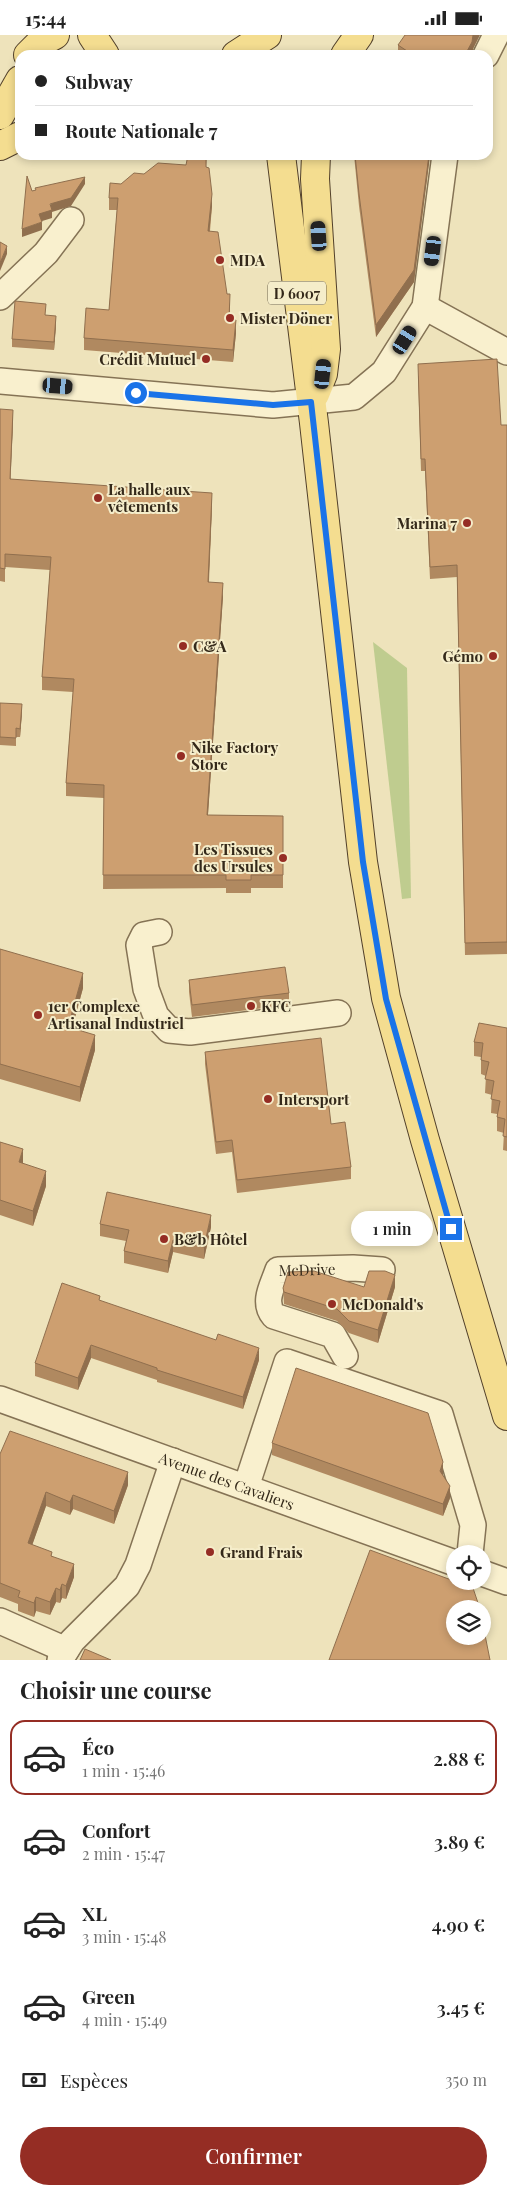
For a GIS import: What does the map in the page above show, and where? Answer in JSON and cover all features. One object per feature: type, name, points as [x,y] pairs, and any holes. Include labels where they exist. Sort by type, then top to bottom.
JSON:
[{"type":"main road","points":[[244,50],[267,35]]},
{"type":"main road","points":[[272,35],[274,50]]},
{"type":"main road","points":[[348,50],[359,35]]},
{"type":"main road","points":[[0,115],[15,89]]},
{"type":"main road","points":[[0,146],[15,138]]},
{"type":"main road","name":"D 6007","points":[[282,160],[311,402],[347,661],[363,862],[386,999],[424,1140],[507,1416]]},
{"type":"main road","points":[[311,402],[323,374],[326,349],[315,179],[316,160]]},
{"type":"street","points":[[488,50],[496,35]]},
{"type":"street","points":[[0,381],[273,405],[354,397],[384,372],[425,307],[445,160]]},
{"type":"street","points":[[0,297],[46,253],[71,220]]},
{"type":"street","points":[[425,307],[507,352]]},
{"type":"street","points":[[160,932],[144,935],[139,945],[146,989],[156,1016],[169,1030],[190,1032],[338,1013]]},
{"type":"street","name":"McDrive","points":[[345,1356],[333,1335],[274,1316],[268,1310],[267,1302],[278,1270],[353,1269],[382,1271]]},
{"type":"street","points":[[246,1487],[287,1362],[440,1414],[473,1525],[471,1545]]},
{"type":"street","name":"Avenue des Cavaliers","points":[[0,1399],[170,1472],[246,1487],[446,1560]]},
{"type":"street","points":[[0,1621],[63,1655],[72,1641],[127,1586],[138,1565],[170,1472]]},
{"type":"street","points":[[491,1576],[507,1582]]},
{"type":"green space","points":[[373,642],[407,668],[411,898],[402,899]]},
{"type":"building","points":[[405,35],[473,35],[468,50],[406,50],[398,45]]},
{"type":"building","points":[[187,160],[206,160],[206,167],[209,168],[212,194],[208,231],[218,232],[227,294],[230,294],[229,319],[236,320],[233,350],[84,338],[86,308],[109,310],[118,198],[109,198],[110,183],[121,184],[134,173],[144,174],[158,163],[186,165]]},
{"type":"building","points":[[356,160],[428,160],[414,270],[376,325]]},
{"type":"building","points":[[27,176],[32,191],[36,190],[35,188],[85,177],[71,198],[50,204],[52,210],[39,214],[42,222],[22,229]]},
{"type":"building","points":[[0,242],[7,246],[0,263]]},
{"type":"building","points":[[15,301],[46,304],[45,315],[56,316],[54,342],[12,339]]},
{"type":"building","points":[[497,359],[501,425],[507,425],[507,942],[465,943],[457,565],[430,567],[425,459],[421,459],[418,364]]},
{"type":"building","points":[[0,409],[13,410],[10,479],[212,493],[208,582],[223,583],[207,815],[283,816],[283,875],[251,875],[251,880],[226,880],[226,875],[103,875],[104,785],[66,783],[74,679],[42,677],[51,557],[5,554],[5,569],[0,568]]},
{"type":"building","points":[[0,703],[22,704],[20,729],[16,728],[16,738],[0,737]]},
{"type":"building","name":"1er Complexe Artisanal Industriel","points":[[0,949],[83,973],[68,1027],[95,1035],[80,1087],[0,1064]]},
{"type":"building","points":[[285,967],[289,993],[192,1005],[189,980]]},
{"type":"building","points":[[479,1023],[507,1028],[507,1137],[503,1136],[505,1119],[497,1117],[500,1101],[491,1099],[494,1081],[485,1079],[489,1062],[481,1060],[483,1043],[474,1042]]},
{"type":"building","name":"Intersport","points":[[321,1038],[331,1124],[345,1122],[351,1167],[237,1180],[232,1140],[216,1142],[205,1052]]},
{"type":"building","points":[[0,1142],[23,1149],[19,1162],[46,1171],[33,1211],[0,1200]]},
{"type":"building","points":[[107,1192],[211,1215],[204,1247],[173,1240],[168,1261],[124,1251],[129,1230],[100,1224]]},
{"type":"building","points":[[314,1271],[364,1287],[369,1271],[385,1271],[395,1275],[378,1330],[349,1321],[337,1309],[284,1292],[283,1288],[288,1272]]},
{"type":"building","points":[[62,1283],[100,1296],[99,1300],[216,1340],[218,1334],[259,1348],[243,1397],[157,1370],[157,1368],[91,1345],[78,1378],[35,1363]]},
{"type":"building","points":[[296,1368],[428,1413],[443,1462],[440,1471],[450,1486],[443,1504],[272,1443]]},
{"type":"building","points":[[10,1431],[128,1472],[114,1511],[73,1495],[70,1502],[46,1492],[28,1543],[52,1552],[51,1556],[74,1564],[66,1586],[62,1584],[60,1590],[56,1588],[50,1602],[36,1597],[34,1603],[18,1597],[20,1591],[0,1583],[0,1454]]},
{"type":"building","points":[[370,1550],[446,1578],[446,1590],[474,1590],[477,1600],[446,1600],[446,1645],[487,1645],[490,1660],[329,1660]]},
{"type":"building","points":[[85,1649],[111,1660],[80,1660]]},
{"type":"place","name":"MDA","points":[[220,260]]},
{"type":"place","name":"Mister Döner","points":[[230,318]]},
{"type":"place","name":"Crédit Mutuel","points":[[206,359]]},
{"type":"place","name":"La halle aux vêtements","points":[[98,498]]},
{"type":"place","name":"Marina 7","points":[[467,523]]},
{"type":"place","name":"C&A","points":[[183,646]]},
{"type":"place","name":"Gémo","points":[[493,656]]},
{"type":"place","name":"Nike Factory Store","points":[[181,756]]},
{"type":"place","name":"Les Tissues des Ursules","points":[[283,858]]},
{"type":"place","name":"KFC","points":[[251,1006]]},
{"type":"place","name":"1er Complexe Artisanal Industriel","points":[[38,1015]]},
{"type":"place","name":"Intersport","points":[[268,1099]]},
{"type":"place","name":"B&b Hôtel","points":[[164,1239]]},
{"type":"place","name":"McDonald's","points":[[332,1304]]},
{"type":"place","name":"Grand Frais","points":[[210,1552]]},
{"type":"route","points":[[136,393],[273,405],[311,402],[363,862],[374,933],[386,999],[424,1140],[451,1229]]}]
